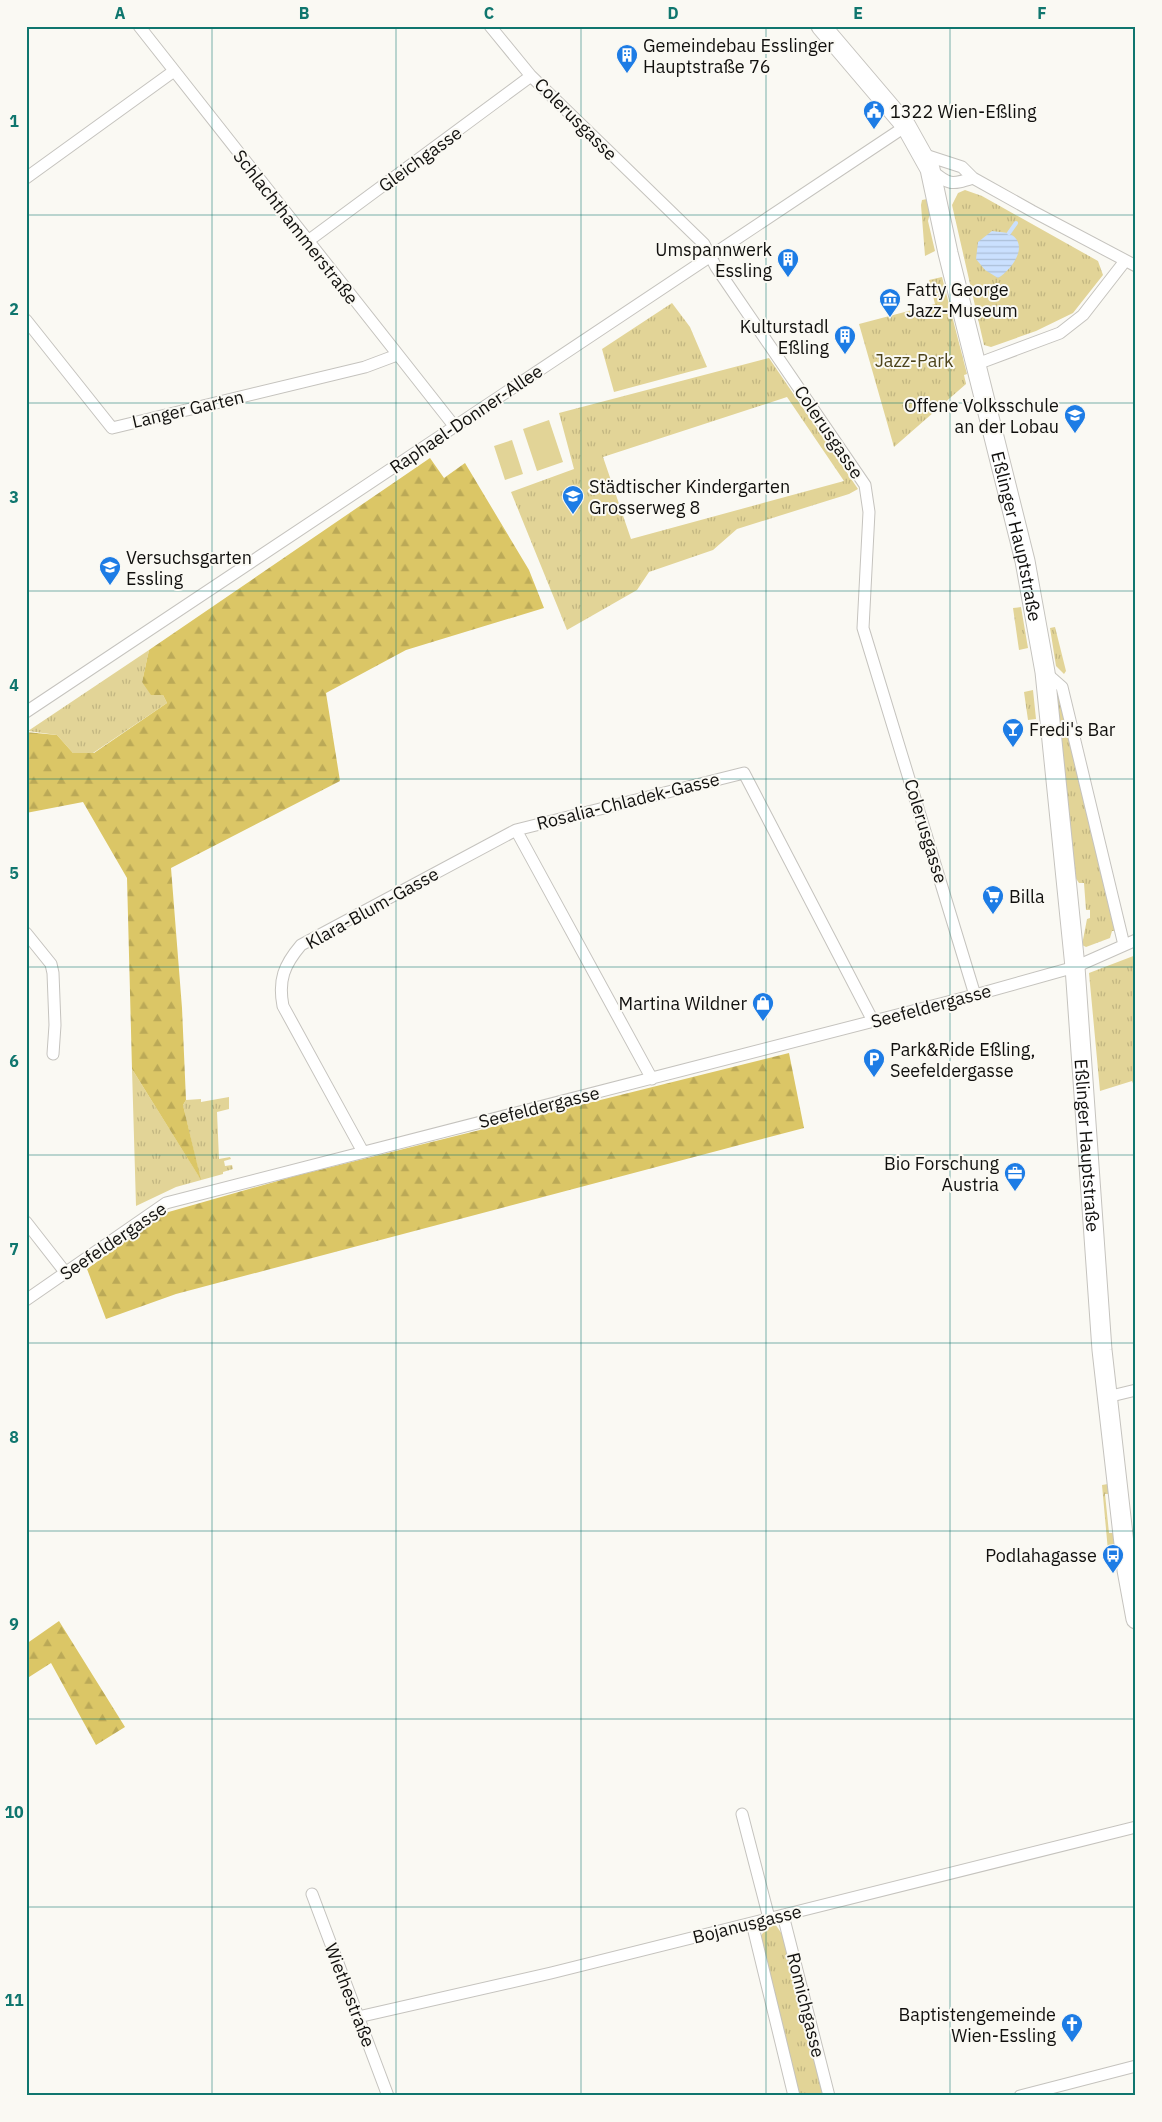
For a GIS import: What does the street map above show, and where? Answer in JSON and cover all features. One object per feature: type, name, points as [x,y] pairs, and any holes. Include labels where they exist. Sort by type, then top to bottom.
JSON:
[{"type":"main road","name":"Eßlinger Hauptstraße","points":[[821,26],[906,126],[926,162],[1026,561],[1045,672],[1076,967],[1107,1397],[1127,1570],[1136,1618]]},
{"type":"street","name":"Schlachthammerstraße","points":[[139,26],[455,427]]},
{"type":"street","name":"Colerusgasse","points":[[490,26],[531,76],[704,244],[712,255],[716,267],[865,486],[869,512],[863,628],[976,995]]},
{"type":"street","points":[[26,178],[174,71]]},
{"type":"street","name":"Gleichgasse","points":[[308,241],[531,76]]},
{"type":"street","name":"Raphael-Donner-Allee","points":[[26,712],[906,126]]},
{"type":"street","points":[[926,162],[962,167],[973,178],[1131,264],[1083,315],[1060,333],[977,364]]},
{"type":"street","points":[[926,162],[943,180],[954,184]]},
{"type":"street","points":[[939,210],[943,198],[954,184],[973,178]]},
{"type":"street","name":"Langer Garten","points":[[26,320],[107,425],[112,428],[365,367],[397,355]]},
{"type":"street","points":[[1045,672],[1062,687],[1124,945]]},
{"type":"street","name":"Rosalia-Chladek-Gasse","points":[[652,1078],[516,830],[744,773],[873,1021]]},
{"type":"street","name":"Klara-Blum-Gasse","points":[[363,1152],[283,1006],[280,991],[285,966],[301,945],[516,830]]},
{"type":"street","points":[[26,933],[51,964],[53,972],[55,1026],[53,1054]]},
{"type":"street","name":"Seefeldergasse","points":[[26,1300],[166,1203],[976,995],[1076,967],[1136,940]]},
{"type":"street","points":[[26,1222],[65,1272]]},
{"type":"street","points":[[1107,1397],[1136,1390]]},
{"type":"street","points":[[742,1814],[769,1918]]},
{"type":"street","name":"Bojanusgasse","points":[[358,2017],[551,1973],[1136,1827]]},
{"type":"street","name":"Wiethestraße","points":[[312,1894],[388,2096]]},
{"type":"street","name":"Romichgasse","points":[[783,1915],[829,2096]]},
{"type":"street","name":"Romichgasse","points":[[752,1923],[794,2096]]},
{"type":"street","points":[[1020,2096],[1136,2066]]},
{"type":"green space","points":[[965,190],[982,196],[1098,261],[1103,275],[1073,313],[1036,331],[991,347],[984,345],[952,205],[958,193]]},
{"type":"green space","points":[[927,199],[930,213],[928,221],[935,251],[925,256],[921,205],[922,200]]},
{"type":"green space","name":"Jazz-Park","points":[[942,277],[967,374],[964,375],[966,384],[894,447],[859,324],[935,304],[929,280]]},
{"type":"green space","points":[[672,303],[690,327],[707,367],[614,392],[602,349]]},
{"type":"green space","points":[[769,358],[858,489],[849,494],[737,529],[713,550],[649,572],[637,590],[567,630],[511,492],[574,469],[559,413]],"holes":[[[787,397],[844,481],[631,539],[603,457]]]},
{"type":"green space","points":[[549,420],[563,462],[537,471],[523,429]]},
{"type":"green space","points":[[512,440],[523,474],[505,480],[494,446]]},
{"type":"green space","points":[[430,458],[444,478],[465,463],[529,570],[544,608],[406,650],[326,693],[340,781],[171,868],[182,1008],[186,1100],[183,1105],[201,1180],[132,1069],[127,878],[83,802],[26,813],[26,732],[57,735],[73,753],[94,753],[167,703],[163,695],[151,695],[142,682],[149,650]]},
{"type":"green space","points":[[1021,607],[1028,648],[1019,650],[1013,608]]},
{"type":"green space","points":[[1055,627],[1066,671],[1064,674],[1056,666],[1050,628]]},
{"type":"green space","points":[[149,650],[142,682],[163,695],[167,703],[93,753],[73,753],[57,735],[28,731]]},
{"type":"green space","points":[[1054,688],[1057,688],[1115,931],[1112,931],[1110,938],[1086,947],[1082,945],[1087,919],[1090,918],[1090,910],[1086,910],[1084,883],[1079,883],[1071,871]]},
{"type":"green space","points":[[1033,690],[1036,719],[1028,720],[1024,692]]},
{"type":"green space","points":[[1136,955],[1136,1091],[1132,1081],[1100,1091],[1089,973]]},
{"type":"green space","points":[[789,1053],[804,1128],[176,1294],[106,1319],[87,1269],[165,1213],[295,1176]]},
{"type":"green space","points":[[132,1069],[200,1178],[183,1105],[186,1100],[201,1099],[201,1102],[229,1097],[229,1109],[217,1112],[219,1159],[230,1157],[231,1159],[224,1161],[225,1166],[232,1165],[233,1169],[223,1172],[223,1174],[176,1187],[136,1206]]},
{"type":"green space","points":[[1108,1484],[1109,1494],[1105,1494],[1109,1533],[1114,1533],[1115,1550],[1108,1551],[1102,1485]]},
{"type":"green space","points":[[59,1621],[125,1727],[96,1745],[51,1663],[26,1679],[26,1644]]},
{"type":"green space","points":[[775,1924],[782,1934],[824,2096],[798,2096],[760,1937],[768,1926]]},
{"type":"water","points":[[992,231],[1008,233],[1015,238],[1019,250],[1013,263],[998,278],[985,270],[976,259],[978,242]]},
{"type":"waterway","points":[[1009,233],[1016,223]]},
{"type":"place","name":"Gemeindebau Esslinger Hauptstraße 76","points":[[627,74]]},
{"type":"place","name":"1322 Wien-Eßling","points":[[874,130]]},
{"type":"place","name":"Umspannwerk Essling","points":[[788,278]]},
{"type":"place","name":"Fatty George Jazz-Museum","points":[[890,318]]},
{"type":"place","name":"Kulturstadl Eßling","points":[[845,355]]},
{"type":"place","name":"Offene Volksschule an der Lobau","points":[[1075,434]]},
{"type":"place","name":"Städtischer Kindergarten Grosserweg 8","points":[[573,515]]},
{"type":"place","name":"Versuchsgarten Essling","points":[[110,586]]},
{"type":"place","name":"Fredi's Bar","points":[[1013,748]]},
{"type":"place","name":"Billa","points":[[993,915]]},
{"type":"place","name":"Martina Wildner","points":[[763,1022]]},
{"type":"place","name":"Park&Ride Eßling, Seefeldergasse","points":[[874,1078]]},
{"type":"place","name":"Bio Forschung Austria","points":[[1015,1192]]},
{"type":"place","name":"Podlahagasse","points":[[1113,1574]]},
{"type":"place","name":"Baptistengemeinde Wien-Essling","points":[[1072,2043]]}]
